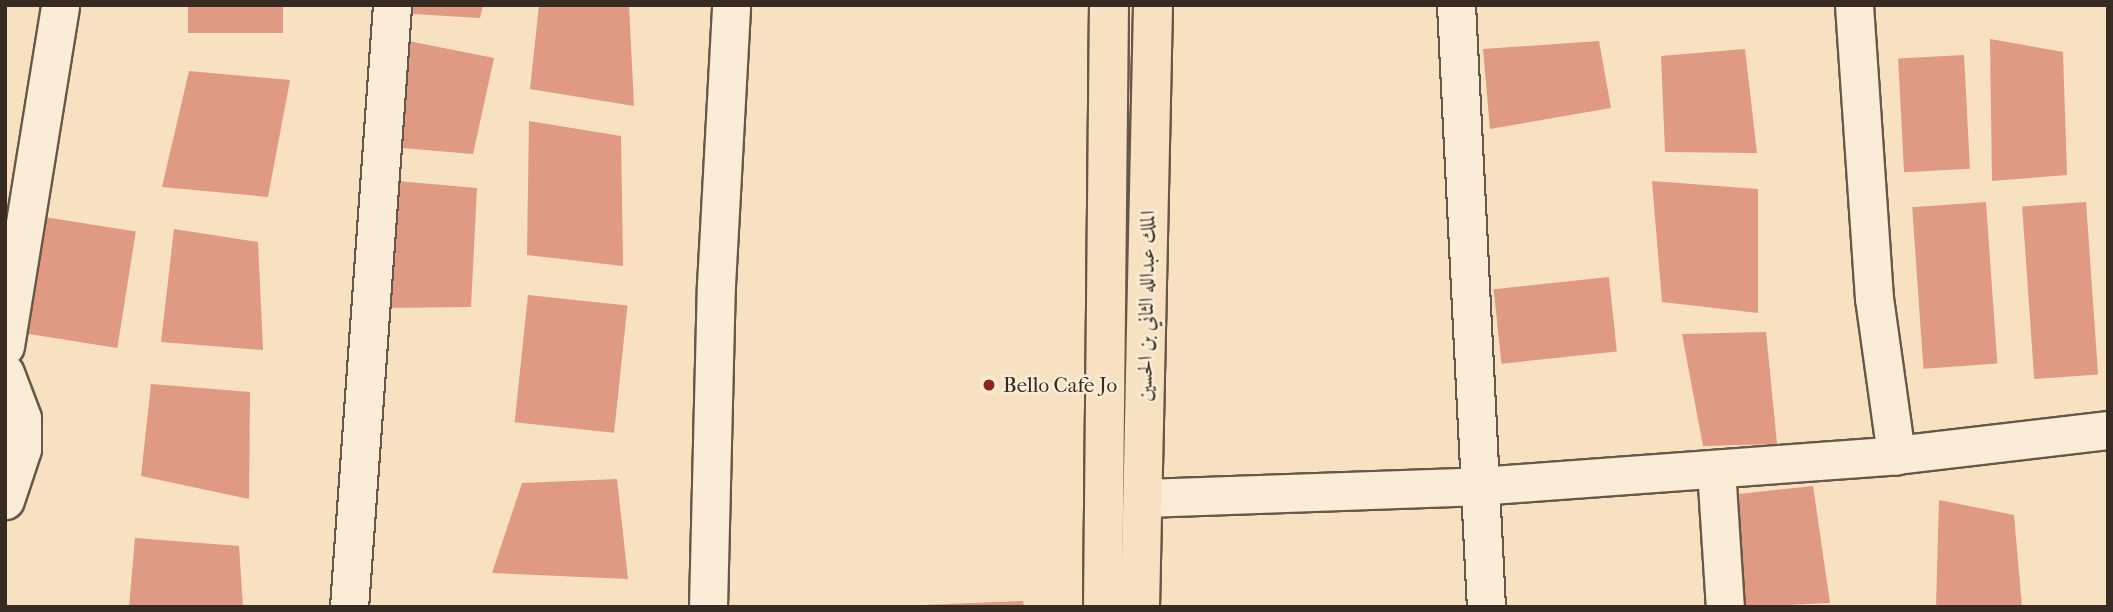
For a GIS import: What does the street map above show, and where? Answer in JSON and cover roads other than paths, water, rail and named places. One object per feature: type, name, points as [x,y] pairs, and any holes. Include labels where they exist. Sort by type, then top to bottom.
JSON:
[{"type":"main road","name":"الملك عبدالله الثاني بن الحسين","points":[[1103,607],[1109,5]]},
{"type":"main road","name":"الملك عبدالله الثاني بن الحسين","points":[[1140,607],[1153,5]]},
{"type":"street","points":[[5,346],[60,5]]},
{"type":"street","points":[[349,607],[392,5]]},
{"type":"street","points":[[708,607],[716,285],[731,5]]},
{"type":"street","points":[[1455,5],[1486,607]]},
{"type":"street","points":[[1854,5],[1874,298],[1896,455]]},
{"type":"street","points":[[5,373],[22,418],[22,449],[5,500]]},
{"type":"street","points":[[1142,498],[1478,486],[2107,441]]},
{"type":"street","points":[[1716,468],[1725,607]]},
{"type":"place","name":"Bello Cafe Jo","points":[[989,385]]}]
